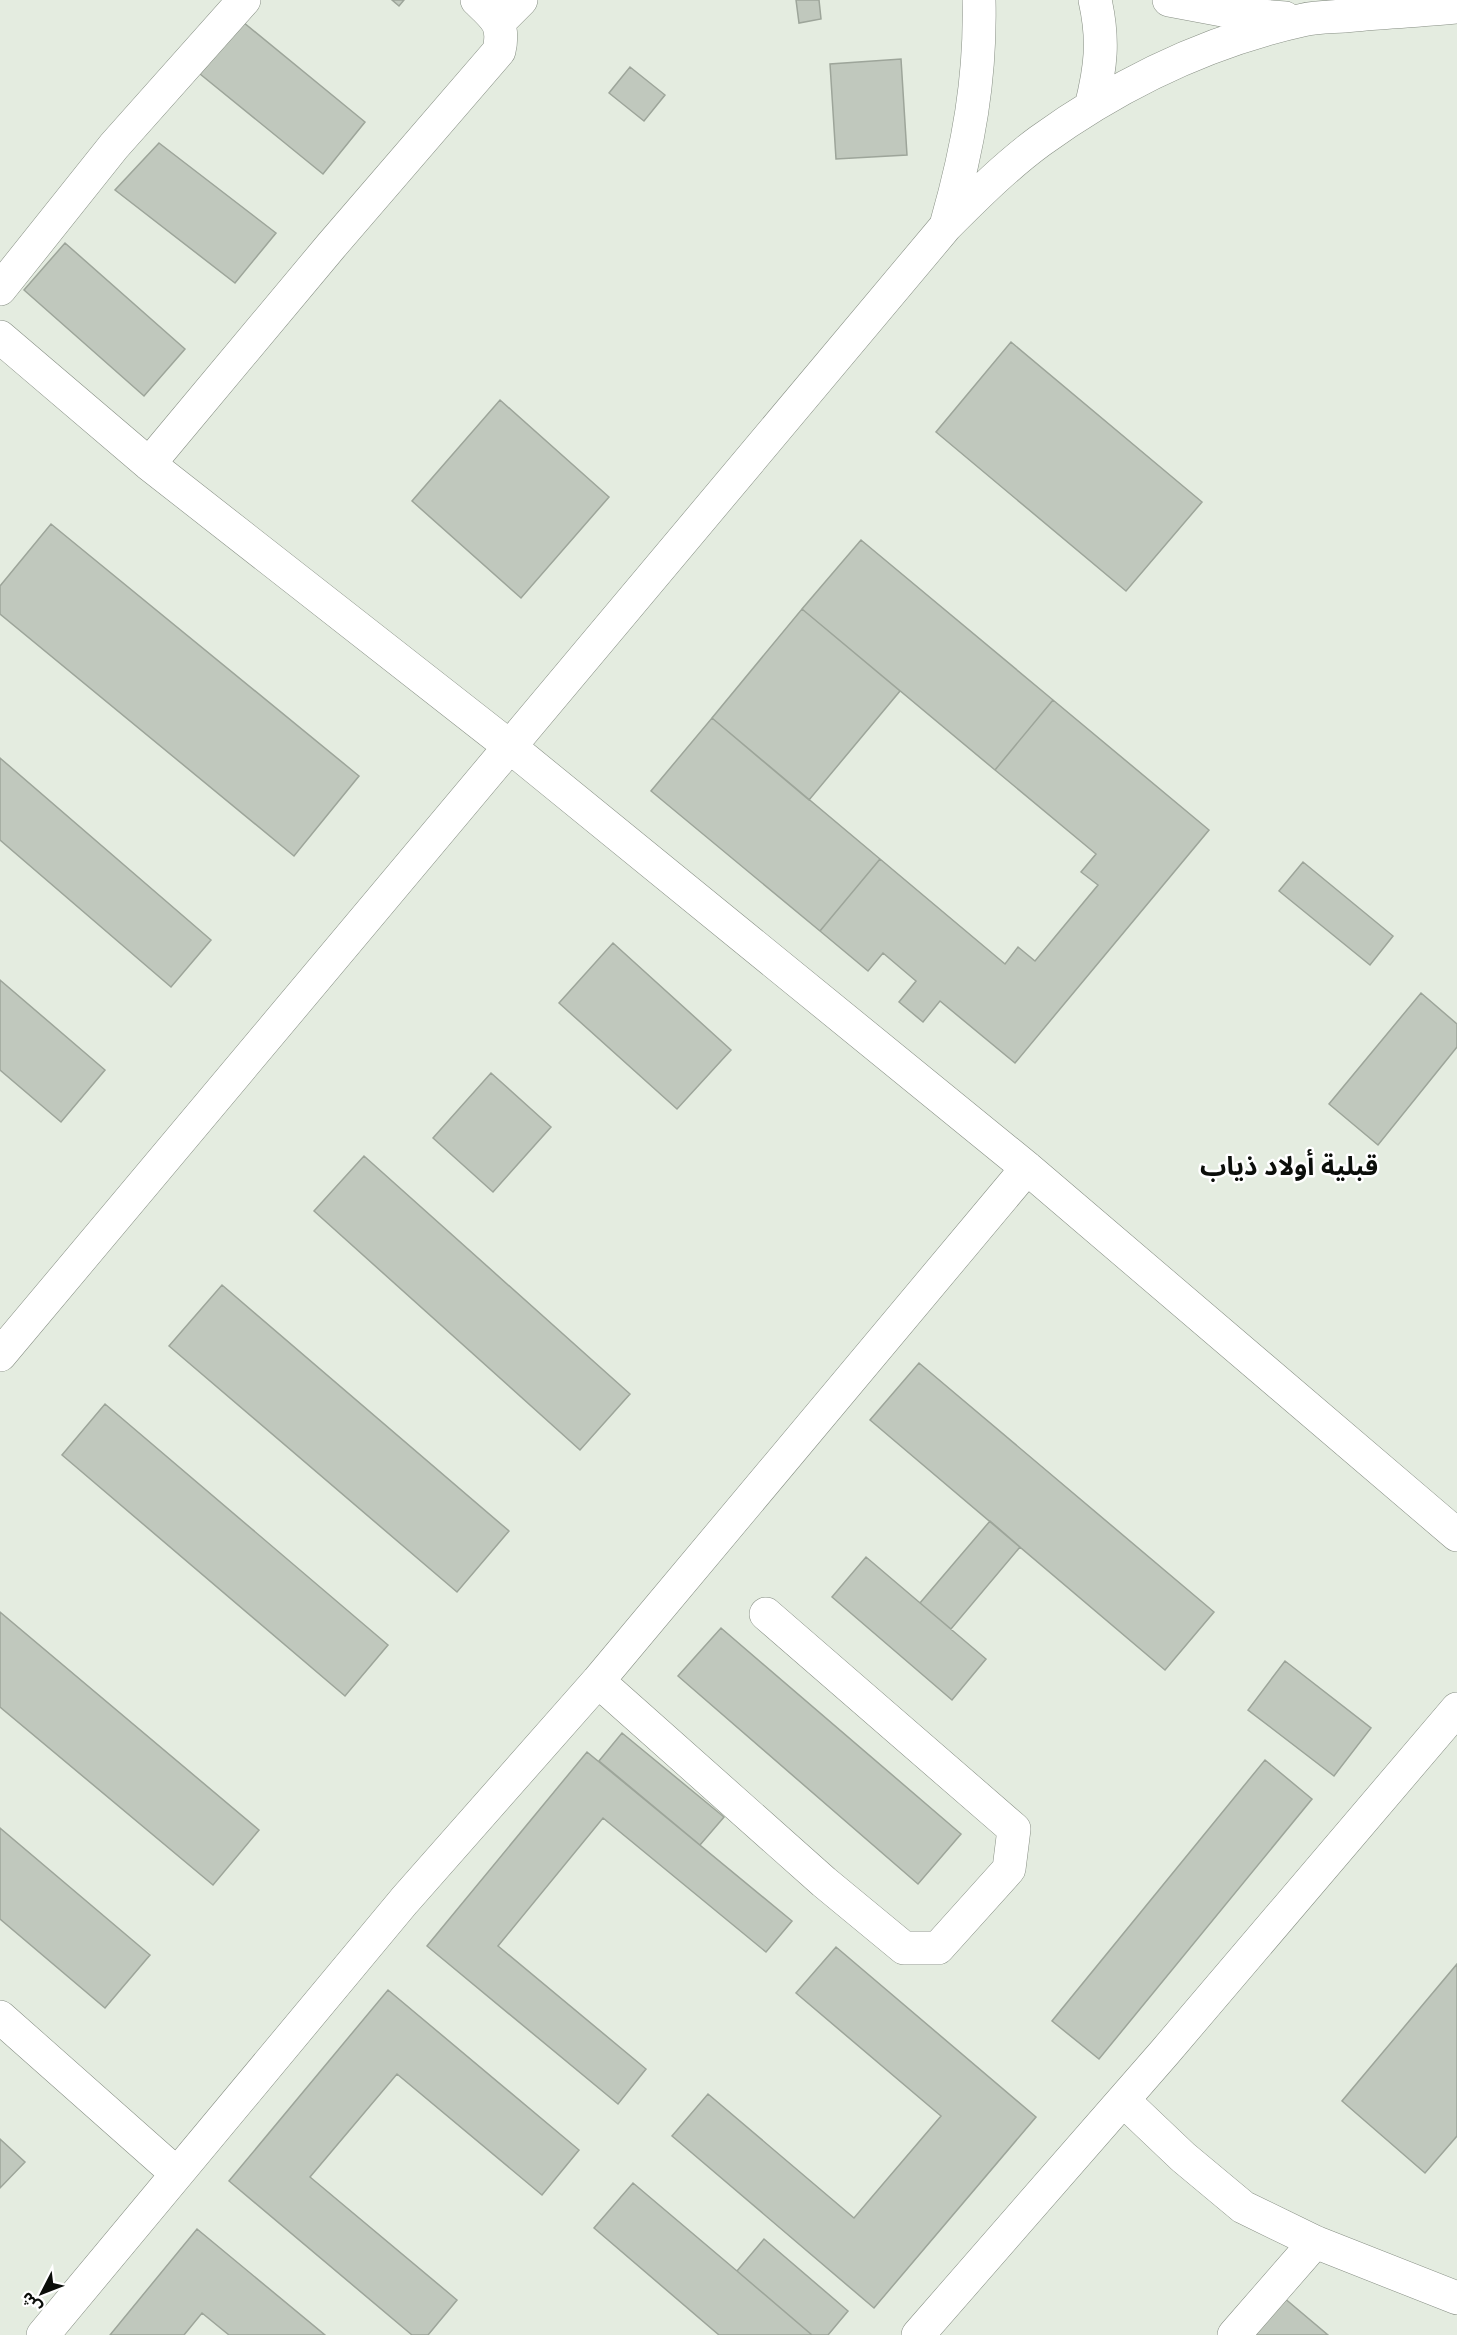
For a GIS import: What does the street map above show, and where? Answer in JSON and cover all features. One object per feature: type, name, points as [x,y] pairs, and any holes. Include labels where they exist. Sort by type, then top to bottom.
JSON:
[{"type":"street","points":[[0,289],[114,146],[244,0]]},
{"type":"street","points":[[946,226],[963,165],[975,104],[980,42],[979,0]]},
{"type":"street","points":[[1091,106],[1102,53],[1101,26],[1095,0]]},
{"type":"street","points":[[1169,0],[1249,15],[1305,20],[1457,7]]},
{"type":"street","points":[[149,464],[331,246],[499,51],[503,35],[499,7]]},
{"type":"street","points":[[0,1355],[946,226],[991,182],[1031,148],[1091,106],[1142,78],[1194,54],[1249,35],[1305,20]]},
{"type":"street","points":[[0,337],[149,464],[509,746],[1027,1168],[1457,1535]]},
{"type":"street","points":[[43,2335],[404,1901],[598,1681],[1027,1168]]},
{"type":"street","points":[[598,1681],[824,1882],[904,1948],[938,1948],[1009,1869],[1014,1829],[766,1614]]},
{"type":"street","points":[[918,2335],[1123,2100],[1457,1709]]},
{"type":"street","points":[[0,2017],[176,2173]]},
{"type":"street","points":[[1123,2100],[1183,2157],[1242,2207],[1316,2242],[1457,2298]]},
{"type":"street","points":[[1233,2335],[1316,2242]]},
{"type":"building","points":[[392,0],[404,0],[399,6]]},
{"type":"building","points":[[796,0],[819,0],[821,19],[799,23]]},
{"type":"building","points":[[243,22],[365,122],[323,174],[200,74]]},
{"type":"building","points":[[901,59],[907,155],[836,159],[830,64]]},
{"type":"building","points":[[630,67],[665,95],[644,121],[609,93]]},
{"type":"building","points":[[159,143],[276,233],[235,283],[115,190]]},
{"type":"building","points":[[65,243],[185,349],[144,396],[24,290]]},
{"type":"building","points":[[1011,342],[1202,502],[1126,591],[936,432]]},
{"type":"building","points":[[500,400],[609,497],[521,598],[412,501]]},
{"type":"building","points":[[51,524],[359,776],[294,856],[0,614],[0,586]]},
{"type":"building","points":[[861,540],[1053,700],[995,770],[802,609]]},
{"type":"building","points":[[802,609],[900,691],[809,800],[712,718]]},
{"type":"building","points":[[1053,700],[1209,830],[1015,1063],[940,1001],[923,1022],[899,1002],[916,981],[883,953],[868,971],[820,931],[880,859],[1005,964],[1018,947],[1035,961],[1098,885],[1081,872],[1096,854],[995,770]]},
{"type":"building","points":[[712,718],[880,859],[820,931],[651,791]]},
{"type":"building","points":[[0,758],[211,940],[171,987],[0,840]]},
{"type":"building","points":[[1303,862],[1393,936],[1370,965],[1279,891]]},
{"type":"building","points":[[613,943],[731,1050],[677,1109],[559,1003]]},
{"type":"building","points":[[0,980],[105,1070],[61,1122],[0,1070]]},
{"type":"building","points":[[1421,993],[1457,1024],[1457,1047],[1378,1145],[1329,1104]]},
{"type":"building","points":[[491,1073],[551,1127],[493,1192],[433,1138]]},
{"type":"building","points":[[364,1156],[630,1394],[580,1450],[314,1211]]},
{"type":"building","points":[[222,1285],[509,1531],[457,1592],[169,1346]]},
{"type":"building","points":[[919,1363],[1214,1612],[1165,1670],[870,1420]]},
{"type":"building","points":[[105,1404],[388,1645],[345,1696],[62,1455]]},
{"type":"building","points":[[990,1521],[1020,1547],[951,1629],[920,1603]]},
{"type":"building","points":[[866,1557],[986,1659],[952,1700],[832,1597]]},
{"type":"building","points":[[0,1612],[259,1830],[213,1885],[0,1707]]},
{"type":"building","points":[[721,1628],[961,1834],[918,1884],[678,1676]]},
{"type":"building","points":[[1285,1661],[1371,1728],[1334,1776],[1248,1710]]},
{"type":"building","points":[[622,1733],[724,1817],[700,1845],[599,1761]]},
{"type":"building","points":[[587,1752],[792,1921],[766,1952],[603,1818],[498,1946],[646,2069],[618,2104],[427,1946]]},
{"type":"building","points":[[1265,1760],[1312,1799],[1099,2059],[1052,2021]]},
{"type":"building","points":[[0,1828],[150,1955],[105,2008],[0,1919]]},
{"type":"building","points":[[836,1947],[1036,2117],[874,2308],[672,2136],[708,2094],[854,2218],[941,2116],[796,1993]]},
{"type":"building","points":[[1457,1964],[1457,2136],[1425,2173],[1342,2101]]},
{"type":"building","points":[[388,1990],[579,2150],[542,2195],[397,2074],[310,2177],[457,2300],[428,2335],[412,2335],[229,2181]]},
{"type":"building","points":[[0,2139],[25,2162],[0,2188]]},
{"type":"building","points":[[633,2183],[812,2335],[719,2335],[594,2228]]},
{"type":"building","points":[[197,2229],[325,2335],[229,2335],[202,2313],[184,2335],[110,2335]]},
{"type":"building","points":[[764,2239],[848,2311],[828,2335],[812,2335],[737,2271]]},
{"type":"building","points":[[1283,2297],[1328,2335],[1250,2335]]},
{"type":"district","name":"قبلية أولاد ذياب","points":[[1289,1166]]}]
